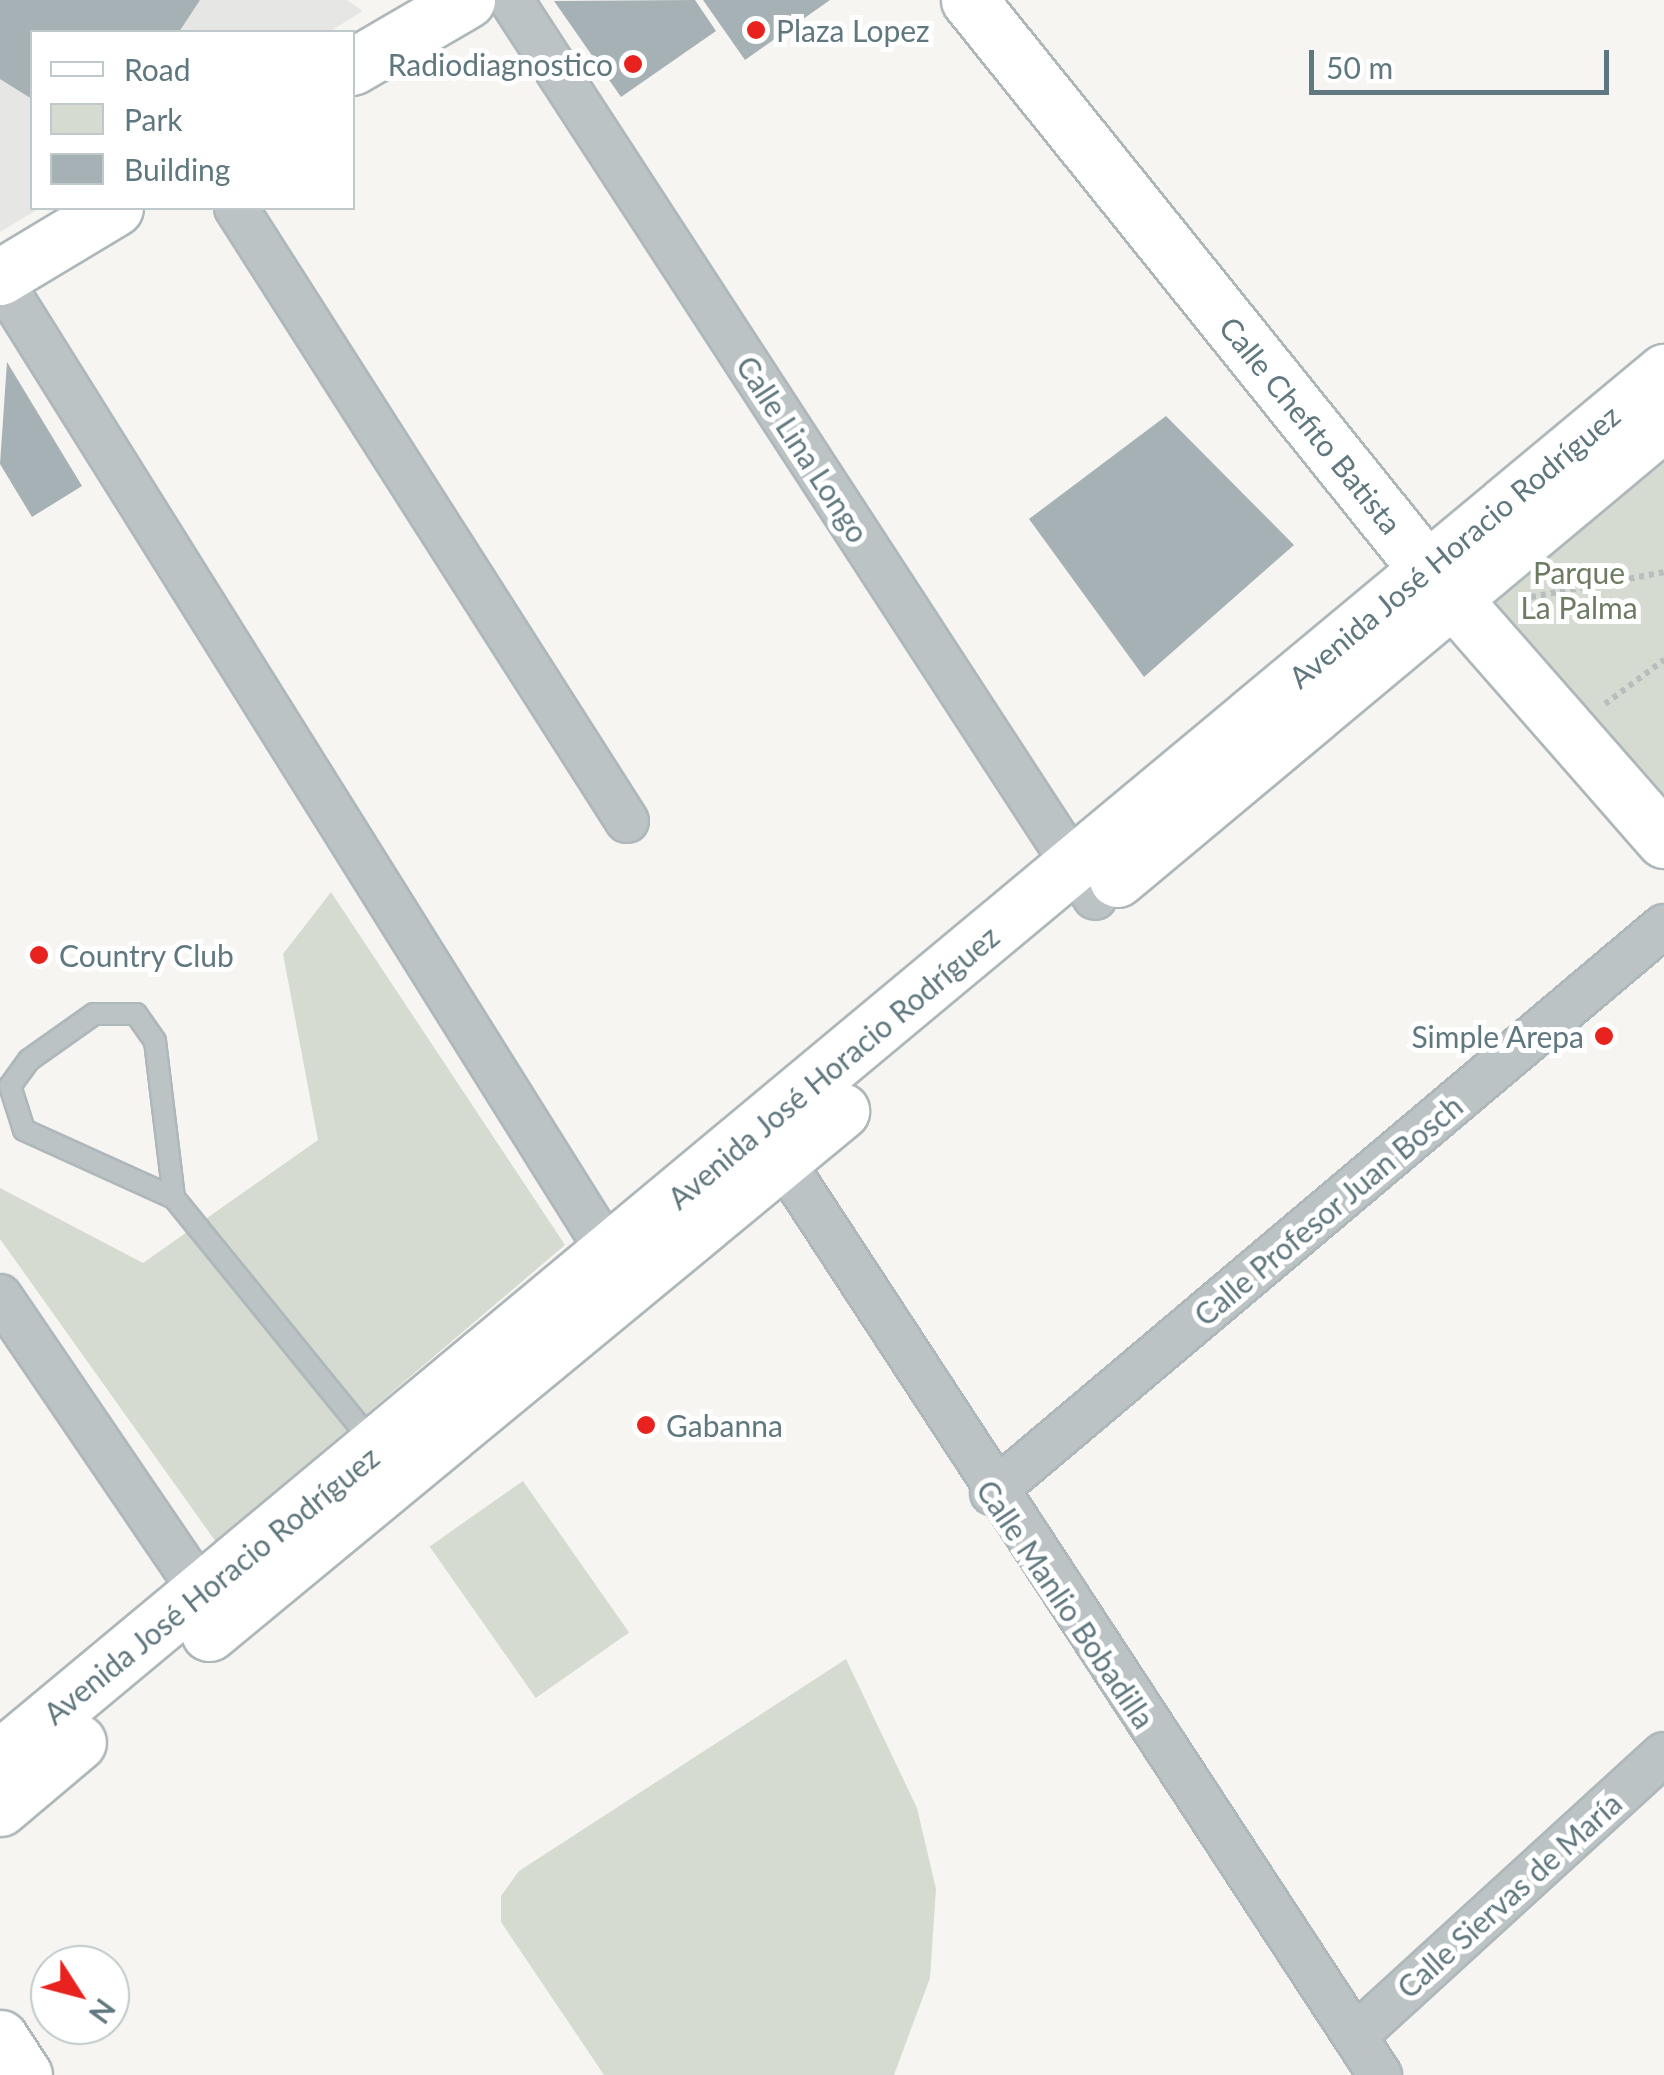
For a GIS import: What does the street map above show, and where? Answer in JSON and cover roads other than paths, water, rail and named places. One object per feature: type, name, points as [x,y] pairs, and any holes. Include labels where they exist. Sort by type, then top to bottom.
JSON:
[{"type":"street","points":[[355,65],[466,0]]},
{"type":"street","name":"Calle Lina Longo","points":[[512,0],[1084,882]]},
{"type":"street","name":"Calle Chefito Batista","points":[[969,0],[1439,582],[1664,840]]},
{"type":"street","points":[[112,210],[0,278],[609,1253]]},
{"type":"street","points":[[237,210],[627,821]]},
{"type":"street","name":"Avenida José Horacio Rodríguez","points":[[0,1758],[212,1606],[772,1144],[1439,582],[1664,372]]},
{"type":"street","name":"Avenida José Horacio Rodríguez","points":[[1439,582],[1664,422]]},
{"type":"street","name":"Calle Profesor Juan Bosch","points":[[992,1494],[1664,926]]},
{"type":"street","name":"Avenida José Horacio Rodríguez","points":[[0,1808],[378,1449],[609,1253],[772,1144]]},
{"type":"street","name":"Calle Manlio Bobadilla","points":[[772,1144],[992,1494],[1380,2075]]},
{"type":"street","points":[[0,1296],[212,1606]]},
{"type":"street","name":"Calle Siervas de María","points":[[1355,2036],[1664,1754]]},
{"type":"street","points":[[0,2038],[24,2075]]},
{"type":"lane","points":[[174,1198],[156,1042],[136,1014],[94,1014],[29,1060],[10,1086],[10,1107],[24,1130],[174,1198],[378,1449]]},
{"type":"place","name":"Plaza Lopez","points":[[756,30]]},
{"type":"place","name":"Radiodiagnostico","points":[[633,64]]},
{"type":"place","name":"Country Club","points":[[39,955]]},
{"type":"place","name":"Simple Arepa","points":[[1604,1036]]},
{"type":"place","name":"Gabanna","points":[[646,1425]]},
{"type":"park label","name":"Parque La Palma","points":[[1579,589]]}]
